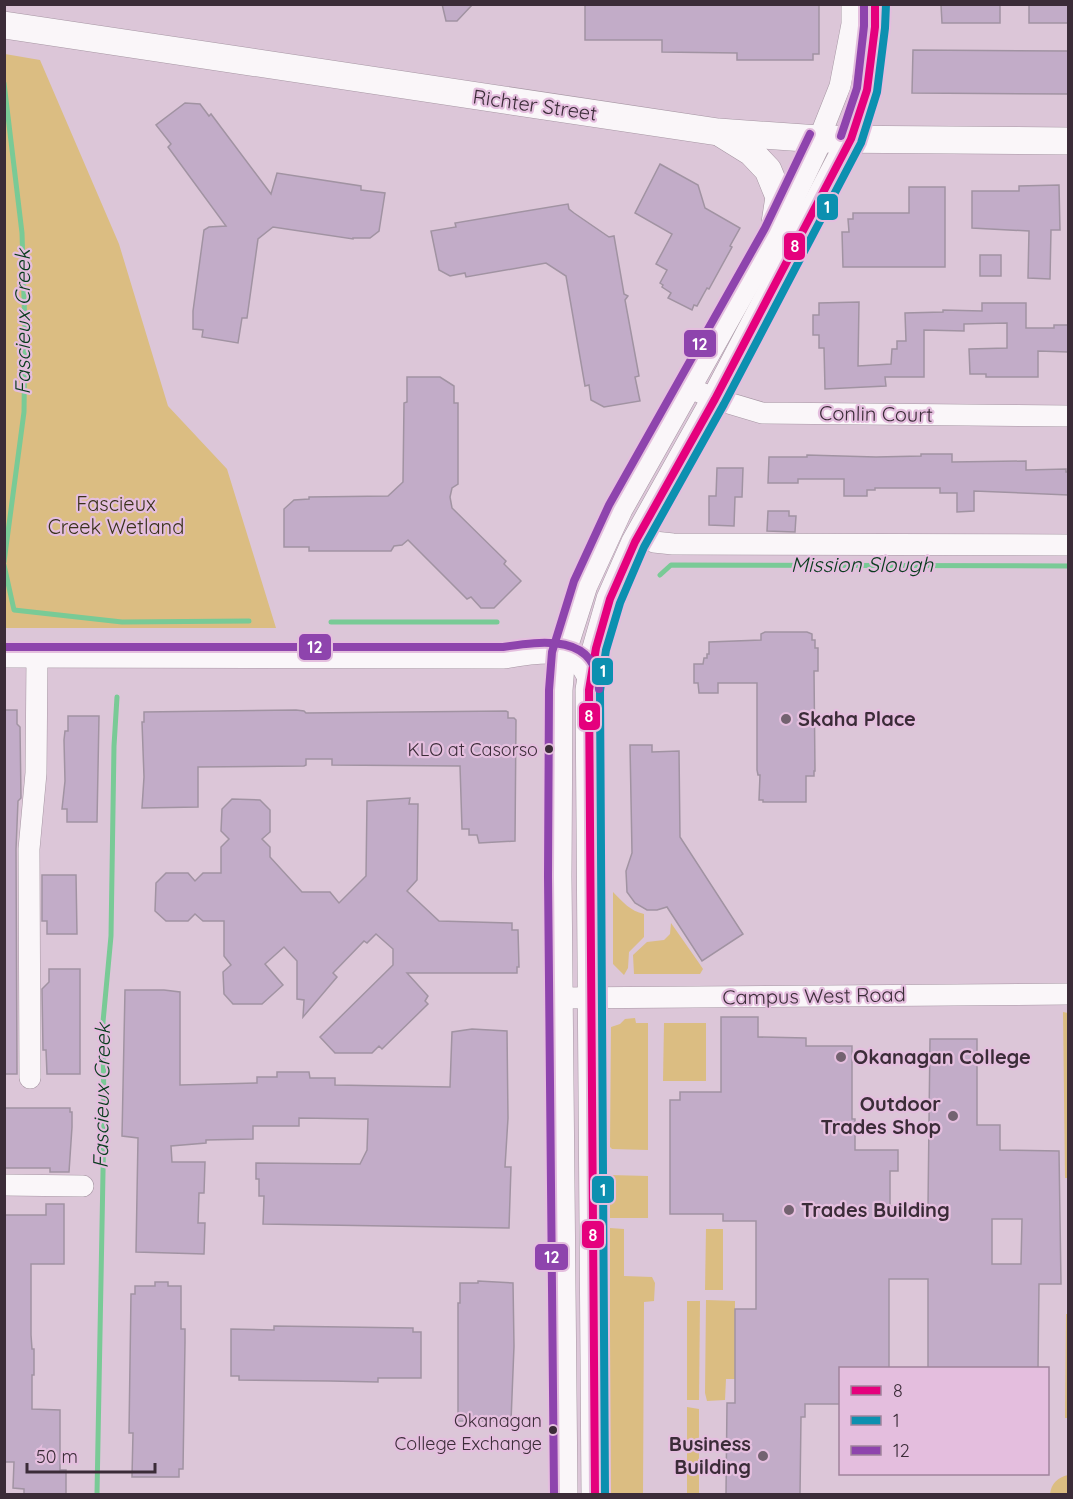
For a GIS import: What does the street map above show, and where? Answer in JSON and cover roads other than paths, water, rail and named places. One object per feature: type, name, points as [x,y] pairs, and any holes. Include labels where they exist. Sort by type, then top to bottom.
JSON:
[{"type":"main road","name":"Richter Street","points":[[4,25],[718,132],[819,139],[1068,141]]},
{"type":"main road","points":[[718,132],[751,152],[768,170],[779,197],[774,233]]},
{"type":"main road","points":[[564,1494],[560,998],[561,664],[584,585],[619,509],[774,233],[819,139]]},
{"type":"main road","points":[[595,1494],[590,682],[596,648],[610,599],[639,534],[715,399],[851,139]]},
{"type":"street","points":[[819,139],[840,86],[852,24],[852,4]]},
{"type":"street","points":[[851,139],[867,90],[875,27],[875,4]]},
{"type":"street","name":"Conlin Court","points":[[688,387],[715,399],[762,413],[1068,416]]},
{"type":"street","points":[[639,534],[654,542],[673,544],[1068,545]]},
{"type":"street","points":[[4,657],[504,658],[561,664],[573,658],[584,668],[590,682]]},
{"type":"street","points":[[30,1078],[29,849],[36,773],[37,658]]},
{"type":"street","name":"Campus West Road","points":[[560,998],[1068,994]]},
{"type":"street","points":[[4,1185],[83,1186]]},
{"type":"waterway","name":"Fascieux Creek","points":[[4,83],[22,233],[25,329],[24,412],[4,562]]},
{"type":"waterway","name":"Fascieux Creek","points":[[4,565],[14,610],[122,622],[249,621]]},
{"type":"waterway","name":"Mission Slough","points":[[660,575],[671,565],[1068,566]]},
{"type":"waterway","name":"Mission Slough","points":[[331,622],[497,622]]},
{"type":"waterway","name":"Fascieux Creek","points":[[97,1494],[104,1119],[103,1022],[111,936],[117,697]]},
{"type":"place","name":"Skaha Place","points":[[786,719]]},
{"type":"place","name":"KLO at Casorso","points":[[549,749]]},
{"type":"place","name":"Okanagan College","points":[[841,1057]]},
{"type":"place","name":"Outdoor Trades Shop","points":[[953,1116]]},
{"type":"place","name":"Trades Building","points":[[789,1210]]},
{"type":"place","name":"Okanagan College Exchange","points":[[553,1430]]},
{"type":"place","name":"Business Building","points":[[763,1456]]},
{"type":"park label","name":"Fascieux Creek Wetland","points":[[116,516]]}]
